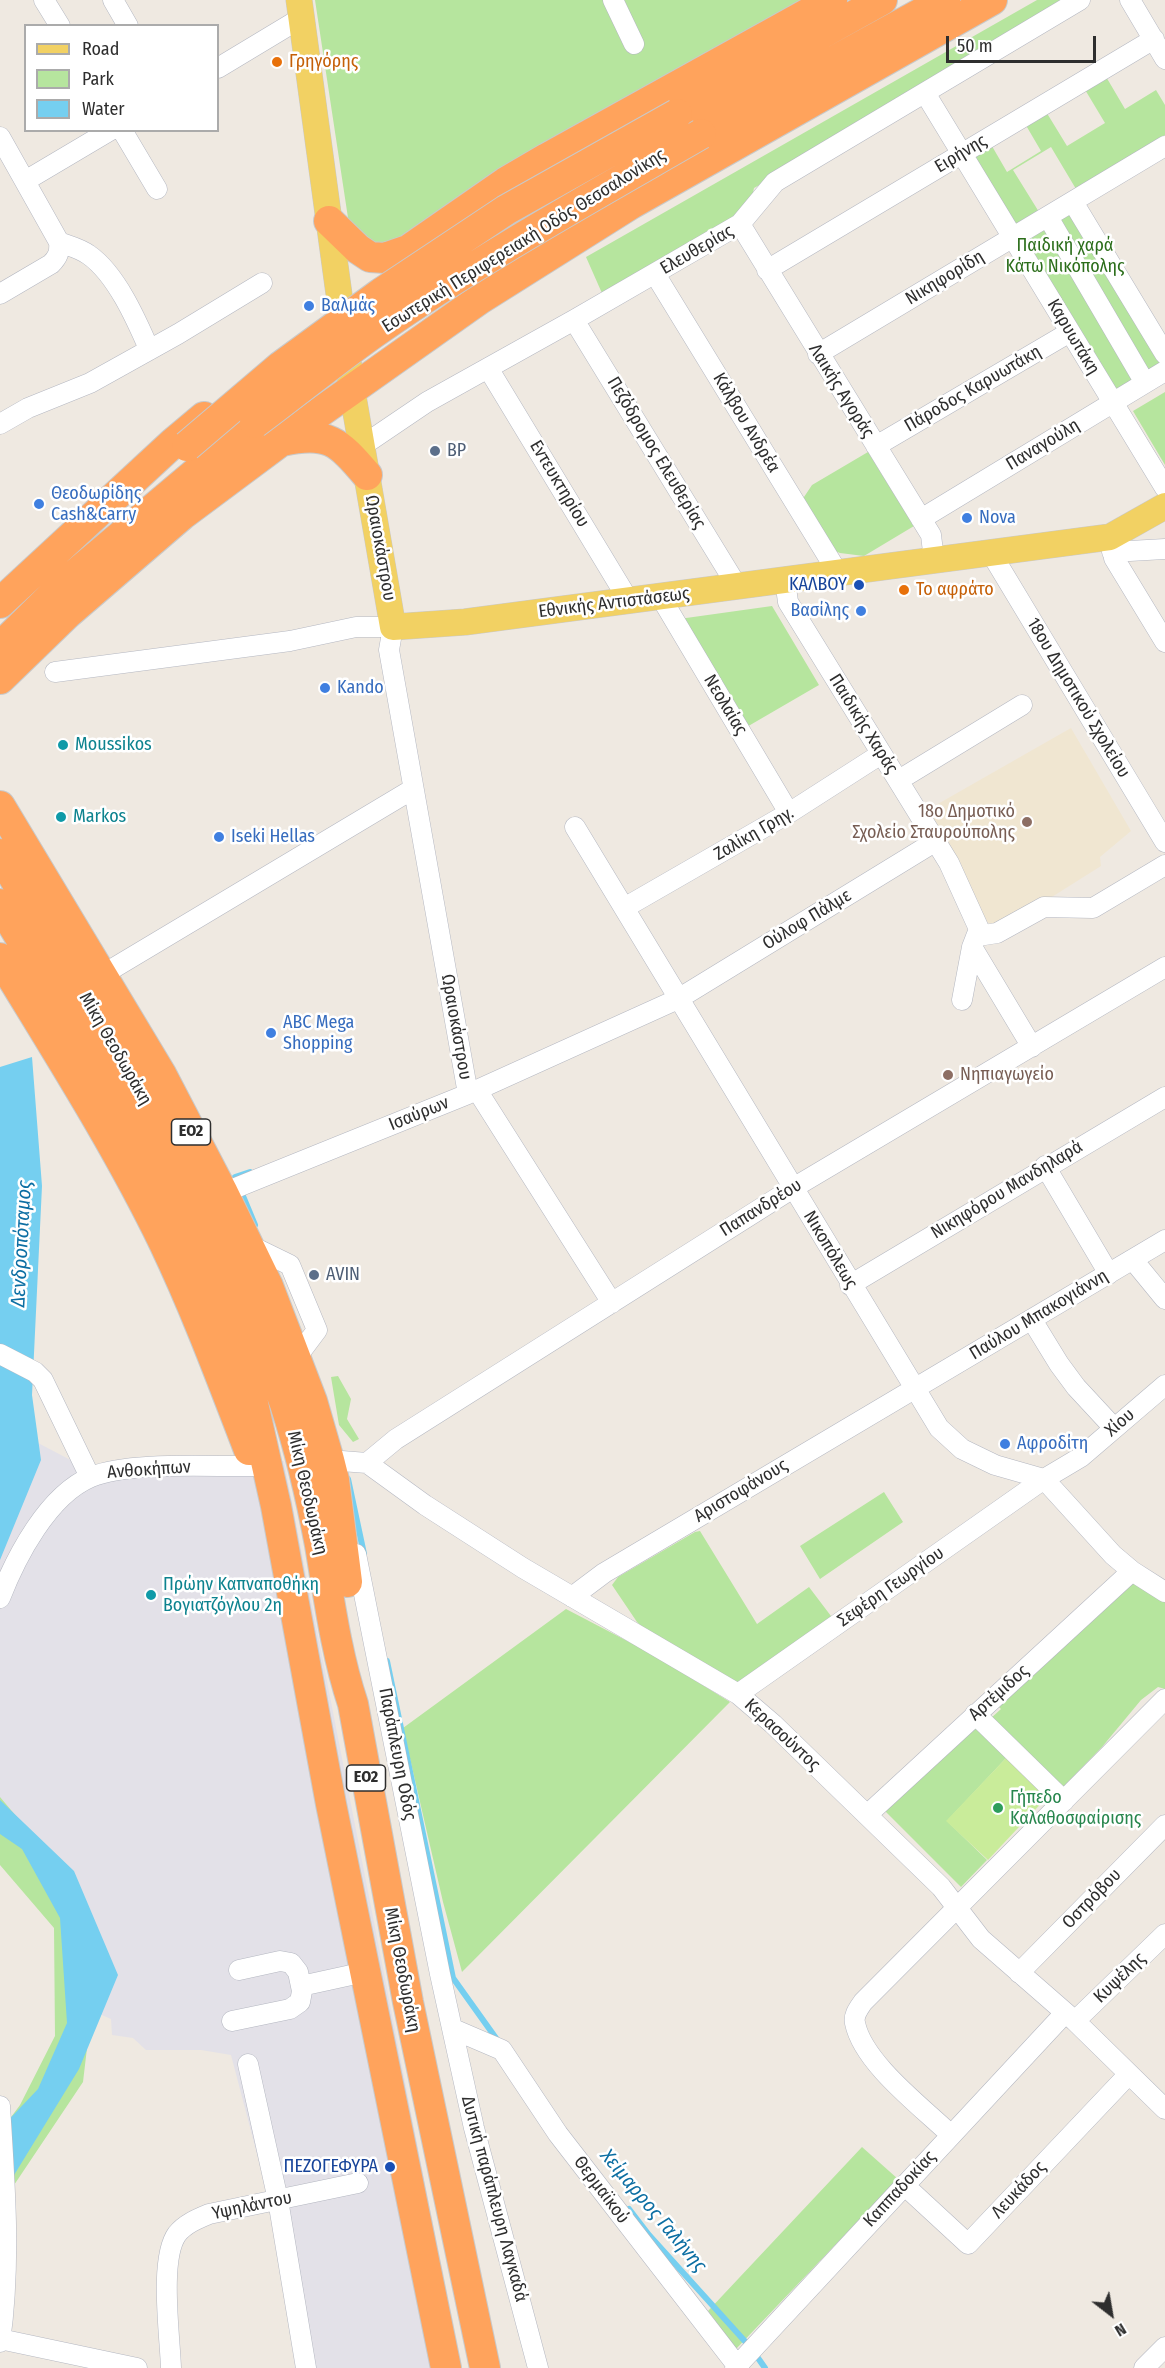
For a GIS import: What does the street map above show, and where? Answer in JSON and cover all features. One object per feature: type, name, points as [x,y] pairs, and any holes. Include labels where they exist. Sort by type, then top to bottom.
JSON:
[{"type":"highway","points":[[329,221],[358,249],[370,257],[385,258],[408,250],[506,182],[832,0]]},
{"type":"highway","name":"Εσωτερική Περιφερειακή Οδός Θεσσαλονίκης","points":[[0,613],[281,366],[381,293],[506,210],[882,0]]},
{"type":"highway","name":"Εσωτερική Περιφερειακή Οδός Θεσσαλονίκης","points":[[0,647],[84,567],[255,423],[371,336],[474,268],[701,134],[945,0]]},
{"type":"highway","points":[[0,679],[66,614],[220,485],[480,299],[631,204],[992,0]]},
{"type":"highway","points":[[0,603],[173,443],[433,234]]},
{"type":"highway","points":[[282,441],[307,436],[334,442],[346,450],[367,475]]},
{"type":"highway","name":"ΕΟ2","points":[[0,806],[83,992],[161,1074],[268,1286],[296,1358],[332,1470],[357,1655],[353,1704]]},
{"type":"highway","name":"Μίκη Θεοδωράκη","points":[[0,854],[83,992],[179,1161],[232,1271],[264,1346],[301,1457],[343,1674],[353,1704],[408,2002],[485,2368]]},
{"type":"highway","name":"Μίκη Θεοδωράκη","points":[[0,904],[83,992],[153,1162],[214,1291],[255,1408],[282,1537],[331,1804],[446,2368]]},
{"type":"highway","name":"ΕΟ2","points":[[0,958],[78,1085],[163,1242],[211,1351],[282,1537]]},
{"type":"main road","name":"Ωραιοκάστρου","points":[[300,9],[352,390],[393,627]]},
{"type":"main road","name":"Εθνικής Αντιστάσεως","points":[[393,627],[465,622],[991,553],[1111,544],[1165,506]]},
{"type":"street","points":[[44,0],[59,24]]},
{"type":"street","points":[[113,0],[127,24]]},
{"type":"street","points":[[613,0],[634,44]]},
{"type":"street","name":"Ελευθερίας","points":[[362,446],[427,402],[574,321],[740,225],[776,182],[1080,0]]},
{"type":"street","points":[[1130,0],[1165,59]]},
{"type":"street","points":[[219,67],[300,9]]},
{"type":"street","name":"Ειρήνης","points":[[767,270],[1154,39]]},
{"type":"street","name":"Καρυωτάκη","points":[[925,93],[1165,488]]},
{"type":"street","points":[[26,181],[108,132]]},
{"type":"street","points":[[123,132],[157,189]]},
{"type":"street","points":[[0,137],[59,242],[57,258],[51,264],[0,294]]},
{"type":"street","name":"Νικηφορίδη","points":[[818,354],[1165,146]]},
{"type":"street","points":[[1073,202],[1165,354]]},
{"type":"street","points":[[1048,217],[1145,383]]},
{"type":"street","name":"Λαικής Αγοράς","points":[[740,225],[921,519],[932,538],[934,560]]},
{"type":"street","points":[[59,242],[80,249],[91,256],[109,276],[126,301],[149,349]]},
{"type":"street","name":"Κάλβου Ανδρέα","points":[[655,274],[838,573]]},
{"type":"street","points":[[0,424],[28,408],[90,383],[178,334],[262,282]]},
{"type":"street","name":"Πεζόδρομος Ελευθερίας","points":[[574,321],[737,586]]},
{"type":"street","name":"Πάροδος Καρυωτάκη","points":[[876,446],[1070,332]]},
{"type":"street","name":"Εντευκτηρίου","points":[[488,368],[629,601]]},
{"type":"street","name":"Παναγούλη","points":[[921,519],[1165,371]]},
{"type":"street","points":[[1111,544],[1165,549]]},
{"type":"street","points":[[1111,544],[1165,642]]},
{"type":"street","name":"18ου Δημοτικού Σχολείου","points":[[991,553],[1165,842]]},
{"type":"street","name":"Παιδικής Χαράς","points":[[784,580],[788,602],[949,863],[979,929],[962,1000]]},
{"type":"street","name":"Νεολαίας","points":[[660,597],[789,813]]},
{"type":"street","name":"Εθνικής Αντιστάσεως","points":[[55,672],[290,641],[356,627],[393,627]]},
{"type":"street","name":"Ωραιοκάστρου","points":[[393,627],[389,650],[413,789],[473,1092],[612,1303]]},
{"type":"street","points":[[899,780],[1022,705]]},
{"type":"street","name":"Ζαλίκη Γρηγ.","points":[[624,908],[789,813],[881,754]]},
{"type":"street","points":[[83,992],[413,789]]},
{"type":"street","name":"Νικοπόλεως","points":[[575,826],[850,1285],[939,1428],[962,1449],[995,1466],[1044,1479]]},
{"type":"street","name":"Ούλοφ Πάλμε","points":[[678,999],[936,841]]},
{"type":"street","points":[[1032,1047],[975,941],[997,933],[1044,907],[1093,908],[1165,865]]},
{"type":"street","name":"Παπανδρέου","points":[[367,1463],[396,1439],[793,1188],[1165,967]]},
{"type":"street","name":"Ισαύρων","points":[[223,1193],[473,1092],[678,999]]},
{"type":"street","name":"Νικηφόρου Μανδηλαρά","points":[[850,1285],[1045,1166],[1165,1097]]},
{"type":"street","points":[[1045,1166],[1109,1274]]},
{"type":"street","name":"Παύλου Μπακογιάννη","points":[[913,1389],[1165,1240]]},
{"type":"street","points":[[1133,1260],[1165,1299]]},
{"type":"street","points":[[1032,1320],[1070,1379],[1114,1428]]},
{"type":"street","points":[[0,1354],[35,1372],[51,1397],[90,1477]]},
{"type":"street","name":"Χίου","points":[[1044,1479],[1081,1457],[1165,1384]]},
{"type":"street","name":"Αριστοφάνoυς","points":[[572,1597],[604,1573],[913,1389]]},
{"type":"street","points":[[332,1470],[367,1463]]},
{"type":"street","name":"Κερασούντος","points":[[367,1463],[446,1519],[572,1597],[738,1694],[773,1724],[941,1887],[974,1931],[1070,2017],[1165,2109]]},
{"type":"street","name":"Ανθοκήπων","points":[[0,1598],[14,1565],[44,1518],[60,1499],[90,1477],[142,1468],[255,1466]]},
{"type":"street","name":"Παράπλευρη Οδός","points":[[332,1470],[353,1539],[453,2030]]},
{"type":"street","points":[[1044,1479],[1113,1555],[1132,1571],[1165,1592]]},
{"type":"street","name":"Σεφέρη Γεωργίου","points":[[738,1694],[1044,1479]]},
{"type":"street","name":"Αρτέμιδος","points":[[867,1815],[1132,1571]]},
{"type":"street","points":[[951,2135],[877,2065],[866,2049],[854,2022],[855,2016],[863,2002],[1165,1699]]},
{"type":"street","points":[[975,1714],[1064,1801]]},
{"type":"street","name":"Οστρόβου","points":[[1019,1973],[1165,1825]]},
{"type":"street","name":"Κυψέλης","points":[[1070,2017],[1165,1934]]},
{"type":"street","points":[[232,2021],[295,2006],[302,1997],[295,1967],[286,1961],[239,1970]]},
{"type":"street","points":[[301,1986],[365,1972]]},
{"type":"street","name":"Καππαδοκίας","points":[[737,2367],[951,2135],[1070,2017]]},
{"type":"street","name":"Θερμαϊκού","points":[[453,2030],[502,2050],[558,2134],[737,2367]]},
{"type":"street","name":"Δυτική παράπλευρη Λαγκαδά","points":[[453,2030],[474,2128],[538,2368]]},
{"type":"street","points":[[248,2064],[278,2200],[306,2368]]},
{"type":"street","name":"Λευκάδος","points":[[904,2185],[968,2244],[1129,2073]]},
{"type":"street","points":[[0,2106],[6,2185],[7,2251],[0,2340],[137,2368]]},
{"type":"street","name":"Υψηλάντου","points":[[171,2368],[168,2268],[172,2245],[178,2233],[195,2220],[208,2214],[358,2183]]},
{"type":"street","points":[[1144,2368],[1165,2347]]},
{"type":"shaded area","name":"18ο Δημοτικό Σχολείο Σταυρούπολης","points":[[1071,728],[1131,831],[1100,857],[1101,866],[1001,929],[985,921],[922,813]]},
{"type":"shaded area","points":[[0,1423],[80,1465],[284,1461],[461,2368],[313,2368],[231,2055],[201,2050],[146,2050],[133,2038],[112,2035],[111,2019],[74,2003],[72,1924],[0,1843]]},
{"type":"green space","points":[[315,0],[807,0],[384,250],[350,231]]},
{"type":"green space","points":[[1037,0],[1088,0],[754,188],[748,216],[605,300],[586,257]]},
{"type":"green space","points":[[1105,75],[1125,109],[1156,90],[1165,105],[1165,135],[1076,189],[1051,147],[1013,170],[1039,212],[1013,227],[968,154],[989,141],[1007,172],[1041,151],[1024,122],[1045,110],[1067,146],[1105,123],[1084,88]]},
{"type":"green space","name":"Παιδική χαρά Κάτω Νικόπολης","points":[[1073,202],[1165,354],[1165,371],[1114,402],[1013,238]]},
{"type":"green space","points":[[1165,392],[1165,465],[1133,411]]},
{"type":"green space","points":[[868,452],[914,526],[864,556],[840,553],[830,549],[802,500],[812,485]]},
{"type":"green space","points":[[772,606],[819,685],[745,728],[679,619]]},
{"type":"green space","points":[[338,1376],[351,1399],[347,1419],[359,1439],[353,1442],[339,1425],[331,1377]]},
{"type":"green space","points":[[884,1492],[903,1522],[820,1579],[800,1546]]},
{"type":"green space","points":[[700,1531],[757,1624],[809,1587],[834,1620],[741,1685],[646,1631],[637,1622],[612,1585],[618,1577]]},
{"type":"green space","points":[[1132,1581],[1165,1602],[1165,1689],[1158,1687],[1141,1700],[1102,1747],[1061,1789],[990,1719],[1001,1709],[998,1706]]},
{"type":"green space","points":[[566,1609],[654,1655],[730,1702],[462,1972],[443,1902],[403,1728]]},
{"type":"green space","points":[[973,1725],[1008,1756],[947,1821],[987,1860],[961,1887],[884,1810]]},
{"type":"green space","name":"Γήπεδο Καλαθοσφαίρισης","points":[[1008,1756],[1049,1795],[988,1860],[946,1821]]},
{"type":"green space","points":[[0,1797],[80,1892],[96,1972],[83,2082],[0,2206],[0,2132],[20,2105],[55,2036],[54,1928],[0,1865]]},
{"type":"green space","points":[[862,2147],[898,2179],[736,2349],[708,2311]]},
{"type":"water","name":"Δενδροπόταμος","points":[[32,1057],[42,1186],[32,1395],[41,1460],[0,1560],[0,1067]]},
{"type":"water","points":[[0,1800],[74,1871],[118,1975],[79,2069],[0,2198],[0,2129],[38,2089],[67,2023],[60,1918],[22,1849],[0,1834]]},
{"type":"waterway","points":[[250,1172],[235,1177],[255,1225]]},
{"type":"waterway","points":[[348,1479],[364,1554]]},
{"type":"waterway","points":[[387,1661],[453,1978],[498,2041]]},
{"type":"waterway","name":"Χείμαρρος Γαλήνης","points":[[629,2209],[649,2235],[751,2348],[765,2368]]},
{"type":"place","name":"Γρηγόρης","points":[[277,62]]},
{"type":"place","name":"Βαλμάς","points":[[309,306]]},
{"type":"place","name":"BP","points":[[435,451]]},
{"type":"place","name":"Θεοδωρίδης Cash&Carry","points":[[39,504]]},
{"type":"place","name":"Nova","points":[[967,518]]},
{"type":"place","name":"ΚΑΛΒΟΥ","points":[[859,585]]},
{"type":"place","name":"Το αφράτο","points":[[904,590]]},
{"type":"place","name":"Βασίλης","points":[[861,611]]},
{"type":"place","name":"Kando","points":[[325,688]]},
{"type":"place","name":"Moussikos","points":[[63,745]]},
{"type":"place","name":"Markos","points":[[61,817]]},
{"type":"place","name":"18ο Δημοτικό Σχολείο Σταυρούπολης","points":[[1027,822]]},
{"type":"place","name":"Iseki Hellas","points":[[219,837]]},
{"type":"place","name":"ABC Mega Shopping","points":[[271,1033]]},
{"type":"place","name":"Νηπιαγωγείο","points":[[948,1075]]},
{"type":"place","name":"AVIN","points":[[314,1275]]},
{"type":"place","name":"Αφροδίτη","points":[[1005,1444]]},
{"type":"place","name":"Πρώην Καπναποθήκη Βογιατζόγλου 2η","points":[[151,1595]]},
{"type":"place","name":"Γήπεδο Καλαθοσφαίρισης","points":[[998,1808]]},
{"type":"place","name":"ΠΕΖΟΓΕΦΥΡΑ","points":[[390,2167]]}]
